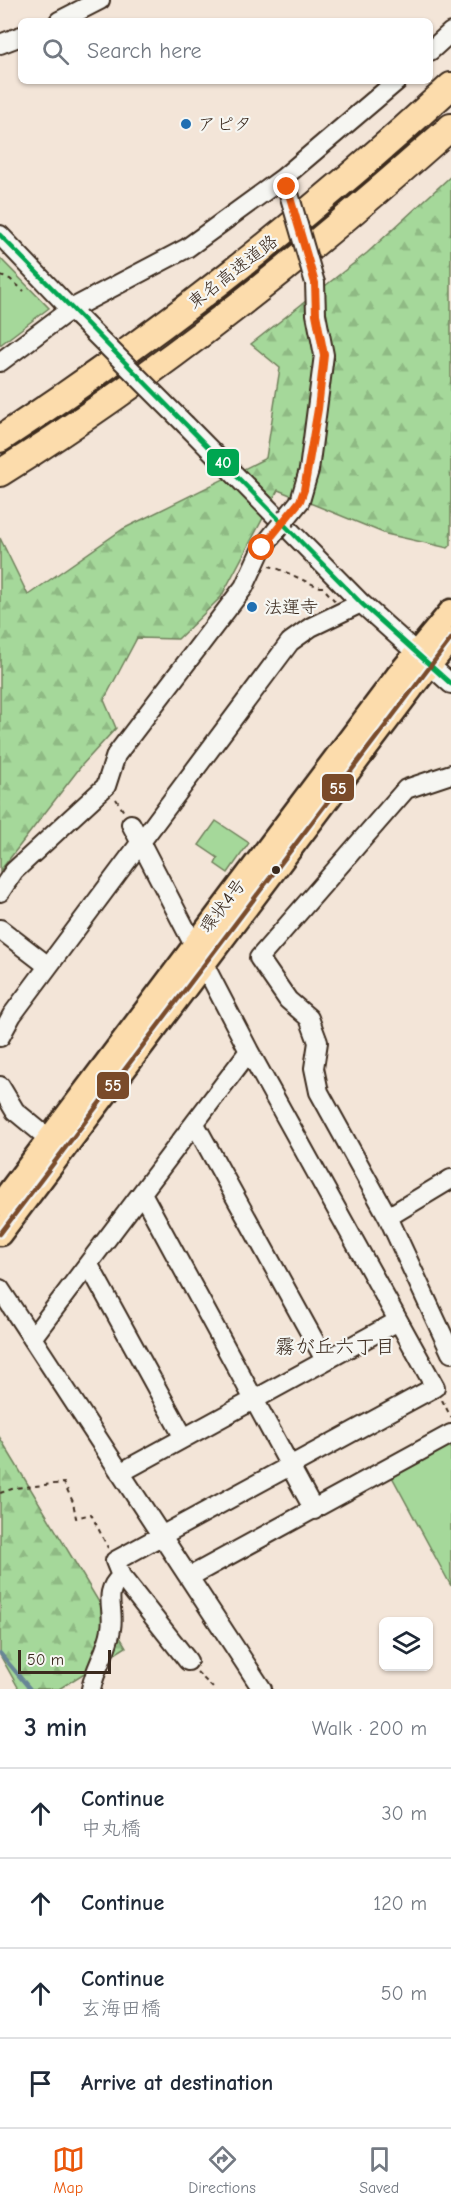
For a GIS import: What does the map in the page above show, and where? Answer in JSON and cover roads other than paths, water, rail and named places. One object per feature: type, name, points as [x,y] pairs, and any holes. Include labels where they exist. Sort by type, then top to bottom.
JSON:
[{"type":"highway","name":"東名高速道路","points":[[0,439],[98,374],[240,268],[353,174],[451,86]]},
{"type":"highway","name":"東名高速道路","points":[[0,473],[111,400],[197,337],[294,261],[451,127]]},
{"type":"main road","name":"環状4号","points":[[0,1234],[199,954],[422,660],[451,611]]},
{"type":"main road","name":"環状4号","points":[[422,660],[451,639]]},
{"type":"main road","name":"環状4号","points":[[0,1204],[49,1139],[199,954]]},
{"type":"street","points":[[65,18],[100,0]]},
{"type":"street","points":[[433,48],[451,32]]},
{"type":"street","points":[[0,45],[18,37]]},
{"type":"street","points":[[0,362],[74,313],[187,248],[285,182],[394,84]]},
{"type":"street","points":[[0,892],[14,871],[109,790],[116,755],[244,587],[261,556],[300,501],[309,470],[324,355],[316,314],[315,283],[285,182]]},
{"type":"street","points":[[0,235],[74,313],[362,603],[451,684]]},
{"type":"street","points":[[0,1037],[12,1015],[290,642],[311,627],[362,603]]},
{"type":"street","points":[[451,774],[406,789],[259,958],[288,1000],[309,1018],[318,1042],[314,1068],[319,1092],[388,1217],[451,1353]]},
{"type":"street","points":[[91,1689],[111,1630],[110,1593],[118,1568],[162,1536],[435,1387],[249,1051],[131,824]]},
{"type":"street","points":[[0,929],[48,966]]},
{"type":"street","points":[[32,1338],[143,1195],[249,1051]]},
{"type":"street","points":[[0,1086],[15,1111],[49,1139]]},
{"type":"street","points":[[195,1124],[325,1360]]},
{"type":"street","points":[[388,1217],[451,1179]]},
{"type":"street","points":[[143,1195],[314,1509]]},
{"type":"street","points":[[89,1264],[184,1438]]},
{"type":"street","points":[[0,1289],[262,1689]]},
{"type":"street","points":[[120,1473],[398,1322]]},
{"type":"street","points":[[189,1577],[451,1434]]},
{"type":"street","points":[[118,1568],[189,1661]]},
{"type":"waterway","points":[[0,1653],[30,1689]]},
{"type":"place","name":"アピタ","points":[[186,124]]},
{"type":"place","name":"法運寺","points":[[252,607]]},
{"type":"district","name":"霧が丘六丁目","points":[[335,1346]]}]
